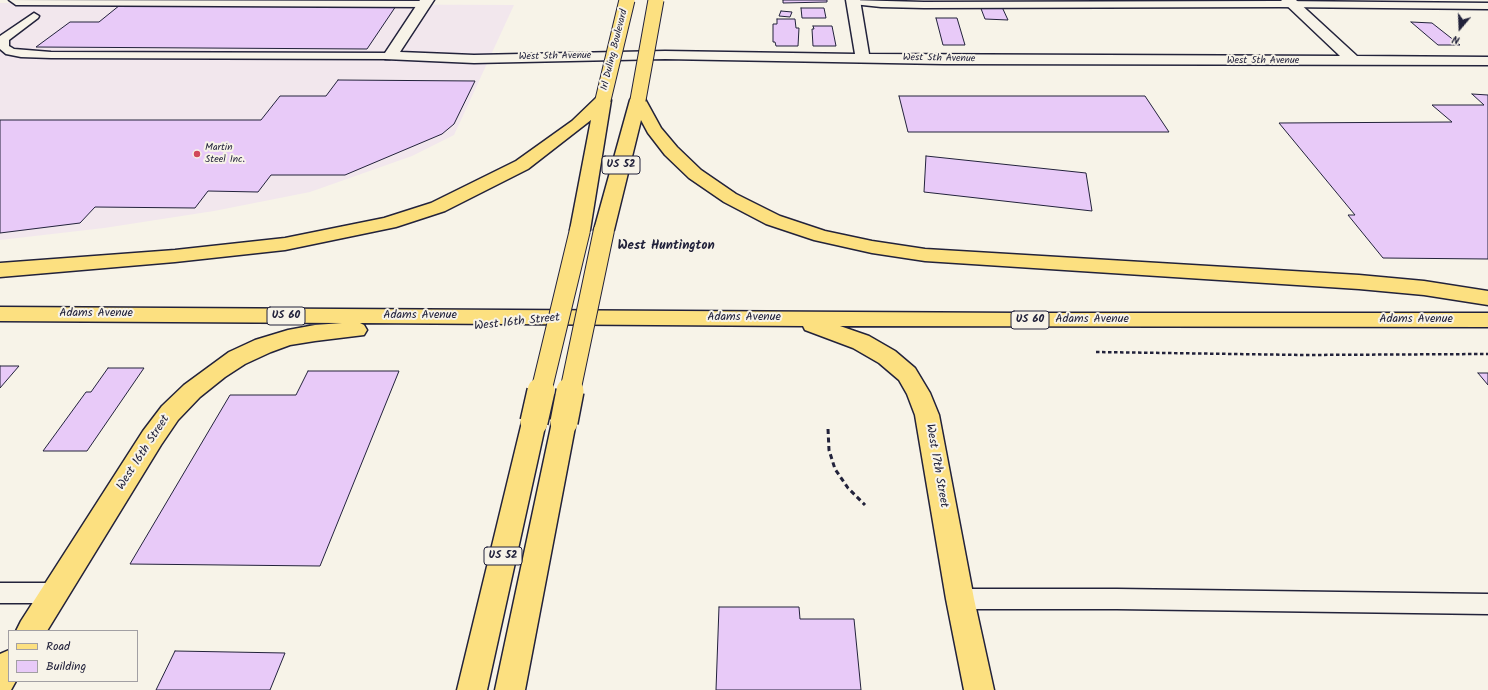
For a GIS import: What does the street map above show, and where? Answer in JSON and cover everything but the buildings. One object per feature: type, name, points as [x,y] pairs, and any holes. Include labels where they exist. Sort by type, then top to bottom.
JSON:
[{"type":"main road","name":"Irl Duling Boulevard","points":[[603,100],[627,0]]},
{"type":"main road","name":"US 52","points":[[510,690],[604,230],[638,100],[656,0]]},
{"type":"main road","name":"US 52","points":[[472,690],[580,230],[603,100]]},
{"type":"main road","points":[[0,270],[175,256],[285,244],[389,223],[438,207],[522,165],[553,144],[603,100]]},
{"type":"main road","points":[[638,100],[654,130],[671,151],[695,174],[730,198],[773,220],[836,239],[872,247],[925,255],[1359,282],[1424,288],[1488,298]]},
{"type":"main road","name":"Adams Avenue","points":[[0,314],[1488,320]]},
{"type":"main road","name":"West 16th Street","points":[[32,630],[152,438],[170,413],[192,391],[217,371],[237,358],[263,346],[288,338],[315,332],[340,330],[451,330],[572,317]]},
{"type":"main road","name":"West 17th Street","points":[[790,318],[832,330],[861,342],[887,357],[907,374],[918,393],[927,415],[960,599],[979,690]]},
{"type":"main road","points":[[0,679],[8,667]]},
{"type":"street","points":[[853,1],[863,59]]},
{"type":"street","points":[[390,56],[426,2]]},
{"type":"street","points":[[1290,2],[1353,61]]},
{"type":"street","name":"West 5th Avenue","points":[[390,56],[474,59],[665,55],[863,59],[1488,61]]},
{"type":"lane","points":[[14,0],[16,2],[426,2]]},
{"type":"lane","points":[[853,1],[924,5],[1290,2],[1488,6]]},
{"type":"lane","points":[[34,16],[3,39],[4,47],[10,52],[51,55],[390,56]]},
{"type":"lane","points":[[0,593],[55,593]]},
{"type":"lane","points":[[960,599],[1109,599],[1488,604]]},
{"type":"path","points":[[1096,352],[1304,355],[1488,354]]},
{"type":"path","points":[[828,429],[829,450],[835,469],[848,488],[865,505]]},
{"type":"shaded area","points":[[0,3],[514,5],[454,135],[412,156],[310,192],[214,211],[104,228],[0,240]]},
{"type":"place","name":"Martin Steel Inc.","points":[[197,154]]},
{"type":"district","name":"West Huntington","points":[[666,247]]}]
